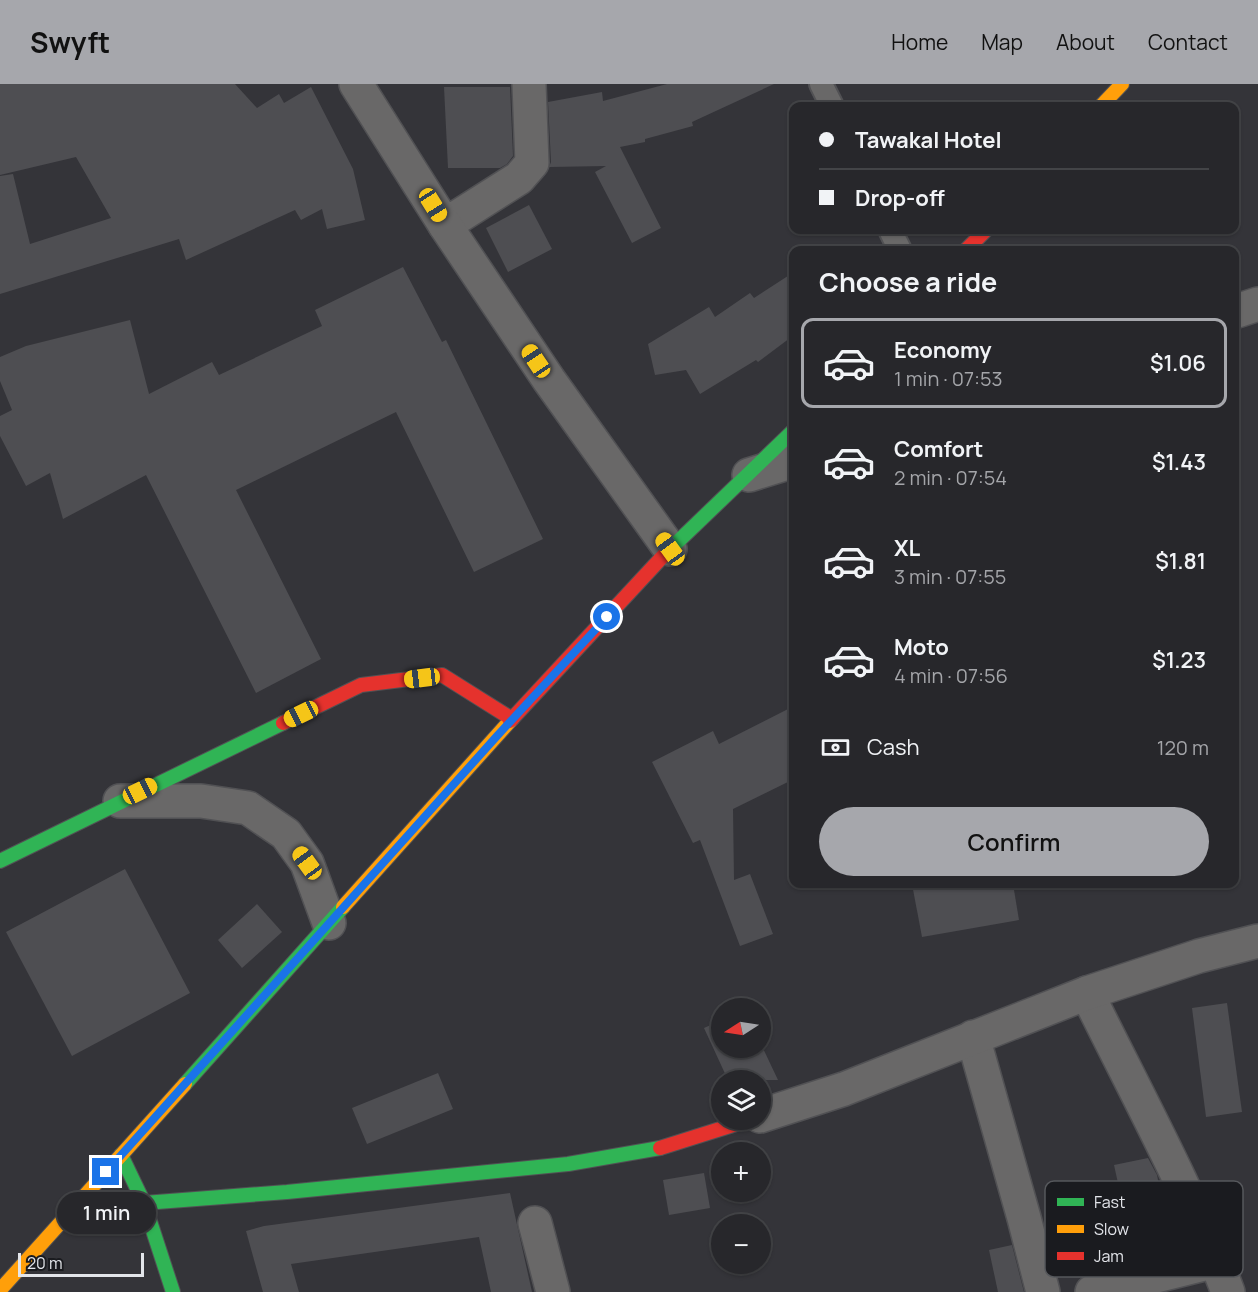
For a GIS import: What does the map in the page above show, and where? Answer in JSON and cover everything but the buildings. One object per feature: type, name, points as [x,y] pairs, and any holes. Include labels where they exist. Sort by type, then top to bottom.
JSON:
[{"type":"street","points":[[356,84],[549,380],[670,549]]},
{"type":"street","points":[[446,225],[519,178],[532,163],[529,84]]},
{"type":"street","points":[[1105,102],[1122,84]]},
{"type":"street","points":[[970,246],[982,234]]},
{"type":"street","points":[[1239,310],[1258,304]]},
{"type":"street","points":[[0,1290],[512,719],[670,549],[749,476],[789,435]]},
{"type":"street","points":[[749,476],[789,463]]},
{"type":"street","points":[[0,861],[361,685],[442,675],[512,719]]},
{"type":"street","points":[[120,801],[201,801],[248,808],[286,834],[307,863],[329,923]]},
{"type":"street","points":[[771,1112],[844,1089],[1087,993],[1199,956],[1258,941]]},
{"type":"street","points":[[1087,993],[1177,1181]]},
{"type":"street","points":[[972,1037],[1043,1292]]},
{"type":"street","points":[[144,1203],[287,1192],[568,1164],[670,1146],[719,1130]]},
{"type":"street","points":[[121,1155],[144,1203],[173,1292]]},
{"type":"street","points":[[535,1223],[553,1292]]},
{"type":"street","points":[[1092,1292],[1152,1277]]},
{"type":"street","points":[[1222,1277],[1228,1292]]},
{"type":"lane","points":[[821,84],[830,102]]},
{"type":"traffic: fast","points":[[665,554],[789,435]]},
{"type":"traffic: fast","points":[[0,861],[283,723]]},
{"type":"traffic: fast","points":[[185,1084],[343,907]]},
{"type":"traffic: fast","points":[[144,1203],[287,1192],[568,1164],[660,1148]]},
{"type":"traffic: fast","points":[[121,1155],[144,1203],[173,1292]]},
{"type":"traffic: slow","points":[[1105,102],[1122,84]]},
{"type":"traffic: slow","points":[[343,907],[510,721]]},
{"type":"traffic: slow","points":[[0,1290],[185,1084]]},
{"type":"traffic: jam","points":[[970,246],[982,234]]},
{"type":"traffic: jam","points":[[510,721],[665,554]]},
{"type":"traffic: jam","points":[[283,723],[361,685],[442,675],[512,719]]},
{"type":"traffic: jam","points":[[660,1148],[717,1130]]},
{"type":"route","points":[[106,1172],[497,736],[607,617]]}]
